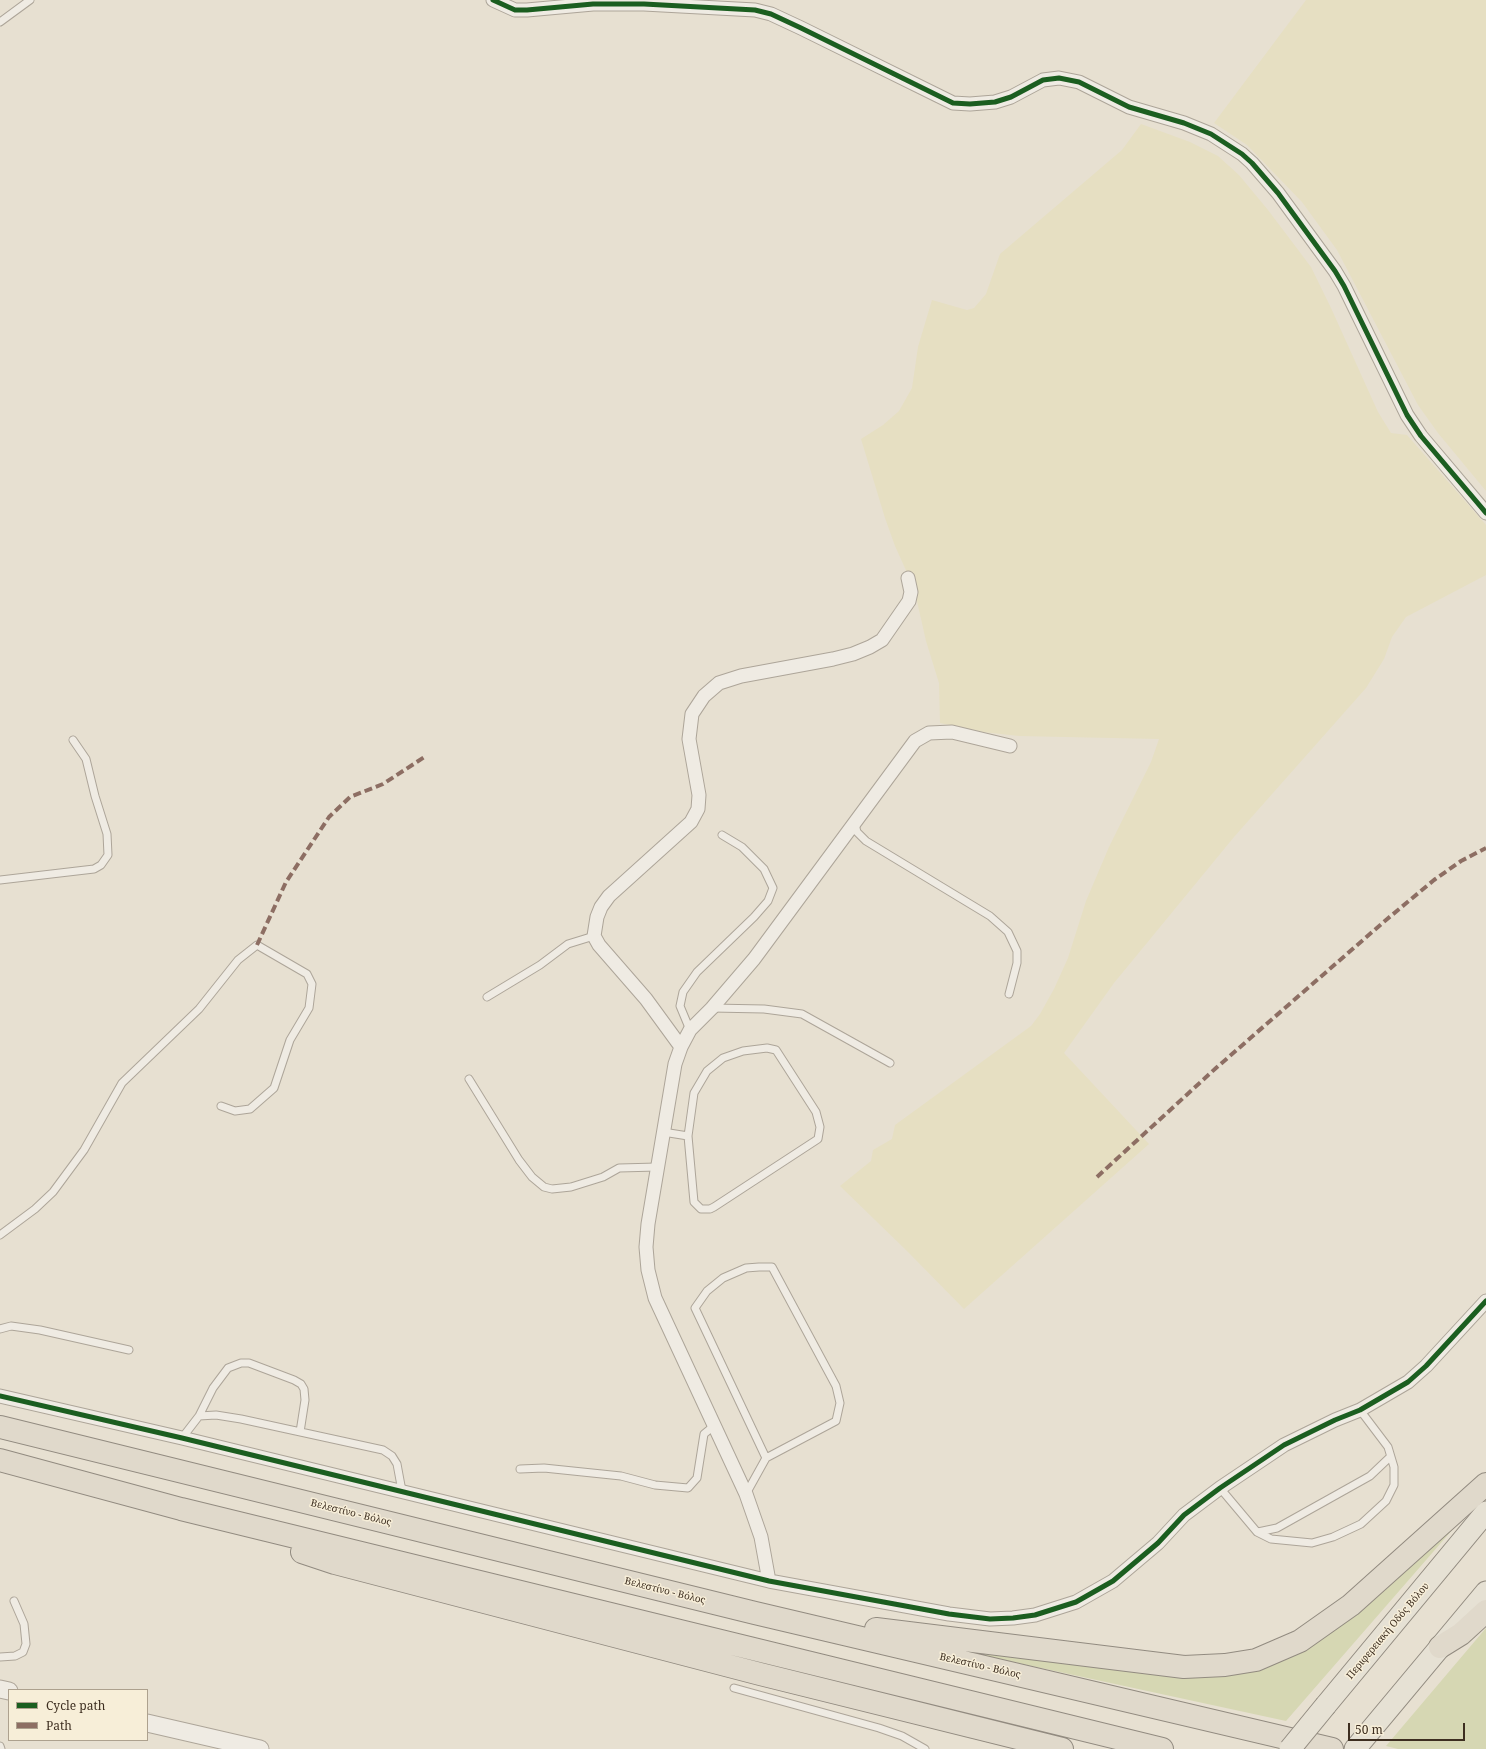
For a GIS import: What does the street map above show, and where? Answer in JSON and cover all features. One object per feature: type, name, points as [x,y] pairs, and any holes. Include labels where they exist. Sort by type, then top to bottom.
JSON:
[{"type":"highway","name":"Βελεστίνο - Βόλος","points":[[0,1427],[755,1613],[1332,1749]]},
{"type":"highway","points":[[0,1460],[181,1509],[1162,1749]]},
{"type":"highway","points":[[755,1613],[1159,1664],[1205,1667],[1242,1662],[1269,1655],[1300,1641],[1351,1605],[1486,1484]]},
{"type":"highway","points":[[181,1509],[227,1528],[334,1563],[760,1674],[1062,1749]]},
{"type":"highway","points":[[1440,1647],[1461,1634],[1486,1611]]},
{"type":"main road","name":"Περιφερειακή Οδός Βόλου","points":[[1290,1749],[1486,1512]]},
{"type":"main road","points":[[1355,1749],[1486,1592]]},
{"type":"street","points":[[493,0],[514,10],[600,4],[644,4],[755,10],[771,14],[801,28],[953,103],[970,104],[995,102],[1011,97],[1043,80],[1058,78],[1079,82],[1129,106],[1184,123],[1211,134],[1242,154],[1252,163],[1278,193],[1335,271],[1344,286],[1407,415],[1421,436],[1486,513]]},
{"type":"street","points":[[681,1048],[646,999],[594,936],[597,918],[601,907],[608,896],[691,822],[698,809],[699,795],[689,728],[692,714],[704,696],[719,683],[741,676],[853,654],[882,640],[909,601],[911,592],[908,578]]},
{"type":"street","points":[[769,1581],[761,1537],[746,1494],[655,1298],[648,1270],[646,1247],[657,1167],[675,1064],[690,1030],[712,1008],[754,959],[855,824],[907,749],[921,737],[938,732],[952,732],[1010,746]]},
{"type":"street","points":[[0,1396],[182,1438],[769,1581],[956,1614],[990,1619],[1012,1618],[1035,1615],[1076,1602],[1113,1581],[1158,1543],[1184,1515],[1220,1488],[1284,1445],[1335,1420],[1360,1410],[1408,1382],[1426,1366],[1486,1300]]},
{"type":"street","points":[[148,1723],[260,1749]]},
{"type":"lane","points":[[0,22],[30,0]]},
{"type":"lane","points":[[0,880],[94,869],[101,865],[108,855],[107,834],[95,796],[86,759],[73,740]]},
{"type":"lane","points":[[855,824],[857,832],[866,841],[990,916],[1008,932],[1017,950],[1017,963],[1009,994]]},
{"type":"lane","points":[[690,1030],[680,1006],[683,992],[697,972],[754,918],[768,901],[773,888],[764,869],[742,847],[722,835]]},
{"type":"lane","points":[[487,997],[540,965],[568,944],[594,936]]},
{"type":"lane","points":[[0,1235],[35,1210],[53,1192],[84,1150],[122,1083],[199,1009],[238,960],[257,945],[307,974],[312,984],[309,1008],[290,1040],[274,1088],[250,1109],[235,1111],[220,1106]]},
{"type":"lane","points":[[712,1008],[764,1009],[802,1014],[890,1063]]},
{"type":"lane","points":[[766,1048],[776,1050],[816,1112],[820,1126],[818,1139],[714,1207],[706,1210],[698,1207],[694,1202],[688,1136],[694,1093],[707,1071],[723,1058],[743,1051],[766,1048]]},
{"type":"lane","points":[[469,1079],[519,1160],[532,1177],[544,1187],[552,1189],[571,1187],[603,1178],[619,1168],[657,1167]]},
{"type":"lane","points":[[663,1132],[688,1136]]},
{"type":"lane","points":[[746,1494],[766,1458],[836,1421],[840,1403],[836,1386],[772,1267],[759,1267],[740,1270],[723,1278],[707,1291],[695,1308],[766,1458]]},
{"type":"lane","points":[[0,1328],[11,1326],[40,1330],[130,1350]]},
{"type":"lane","points":[[182,1438],[198,1416],[213,1388],[224,1372],[233,1365],[249,1363],[301,1384],[304,1389],[305,1400],[300,1432]]},
{"type":"lane","points":[[1220,1488],[1258,1532],[1271,1539],[1312,1543],[1333,1537],[1361,1524],[1386,1501],[1394,1485],[1394,1467],[1388,1447],[1360,1410]]},
{"type":"lane","points":[[198,1416],[216,1415],[241,1419],[383,1450],[392,1456],[398,1464],[402,1491]]},
{"type":"lane","points":[[520,1469],[544,1468],[605,1474],[638,1479],[655,1485],[688,1488],[697,1478],[704,1434],[715,1425]]},
{"type":"lane","points":[[1258,1532],[1278,1528],[1370,1476],[1390,1457]]},
{"type":"lane","points":[[0,1657],[15,1656],[23,1652],[26,1644],[24,1624],[14,1601]]},
{"type":"lane","points":[[734,1688],[879,1728],[902,1736],[922,1748]]},
{"type":"shaded area","points":[[1306,0],[1486,0],[1486,491],[1438,433],[1418,405],[1337,250],[1302,202],[1247,145],[1214,123]]},
{"type":"shaded area","points":[[1141,124],[1190,142],[1218,156],[1239,175],[1268,210],[1311,267],[1378,412],[1391,433],[1407,435],[1486,525],[1486,575],[1406,617],[1392,637],[1384,659],[1366,688],[1234,837],[1114,983],[1064,1053],[1149,1144],[964,1309],[840,1186],[871,1161],[873,1150],[892,1139],[895,1125],[1031,1026],[1040,1014],[1054,989],[1068,958],[1086,901],[1109,847],[1151,762],[1159,739],[1019,736],[983,732],[940,723],[939,683],[926,641],[914,588],[895,546],[885,518],[861,439],[883,425],[899,411],[912,388],[918,347],[932,300],[967,310],[974,308],[986,294],[1000,254],[1122,150]]},
{"type":"green space","points":[[1460,1521],[1286,1721],[958,1650],[1254,1668]]},
{"type":"green space","points":[[1486,1628],[1486,1749],[1398,1749],[1386,1746]]},
{"type":"marked path","points":[[257,945],[286,882],[329,817],[350,797],[383,784],[426,756]]},
{"type":"marked path","points":[[1097,1177],[1216,1068],[1386,920],[1434,880],[1461,861],[1486,848]]},
{"type":"cycle path","points":[[493,0],[515,10],[593,4],[644,4],[755,10],[771,14],[801,28],[953,103],[970,104],[995,102],[1011,97],[1043,80],[1059,78],[1079,82],[1129,107],[1184,123],[1211,134],[1242,154],[1252,163],[1278,193],[1335,271],[1344,286],[1407,415],[1421,436],[1486,513]]},
{"type":"cycle path","points":[[0,1396],[182,1438],[769,1581],[949,1614],[990,1619],[1013,1618],[1035,1615],[1076,1602],[1113,1581],[1158,1543],[1184,1515],[1220,1488],[1284,1445],[1335,1420],[1360,1410],[1408,1382],[1426,1366],[1486,1301]]}]
